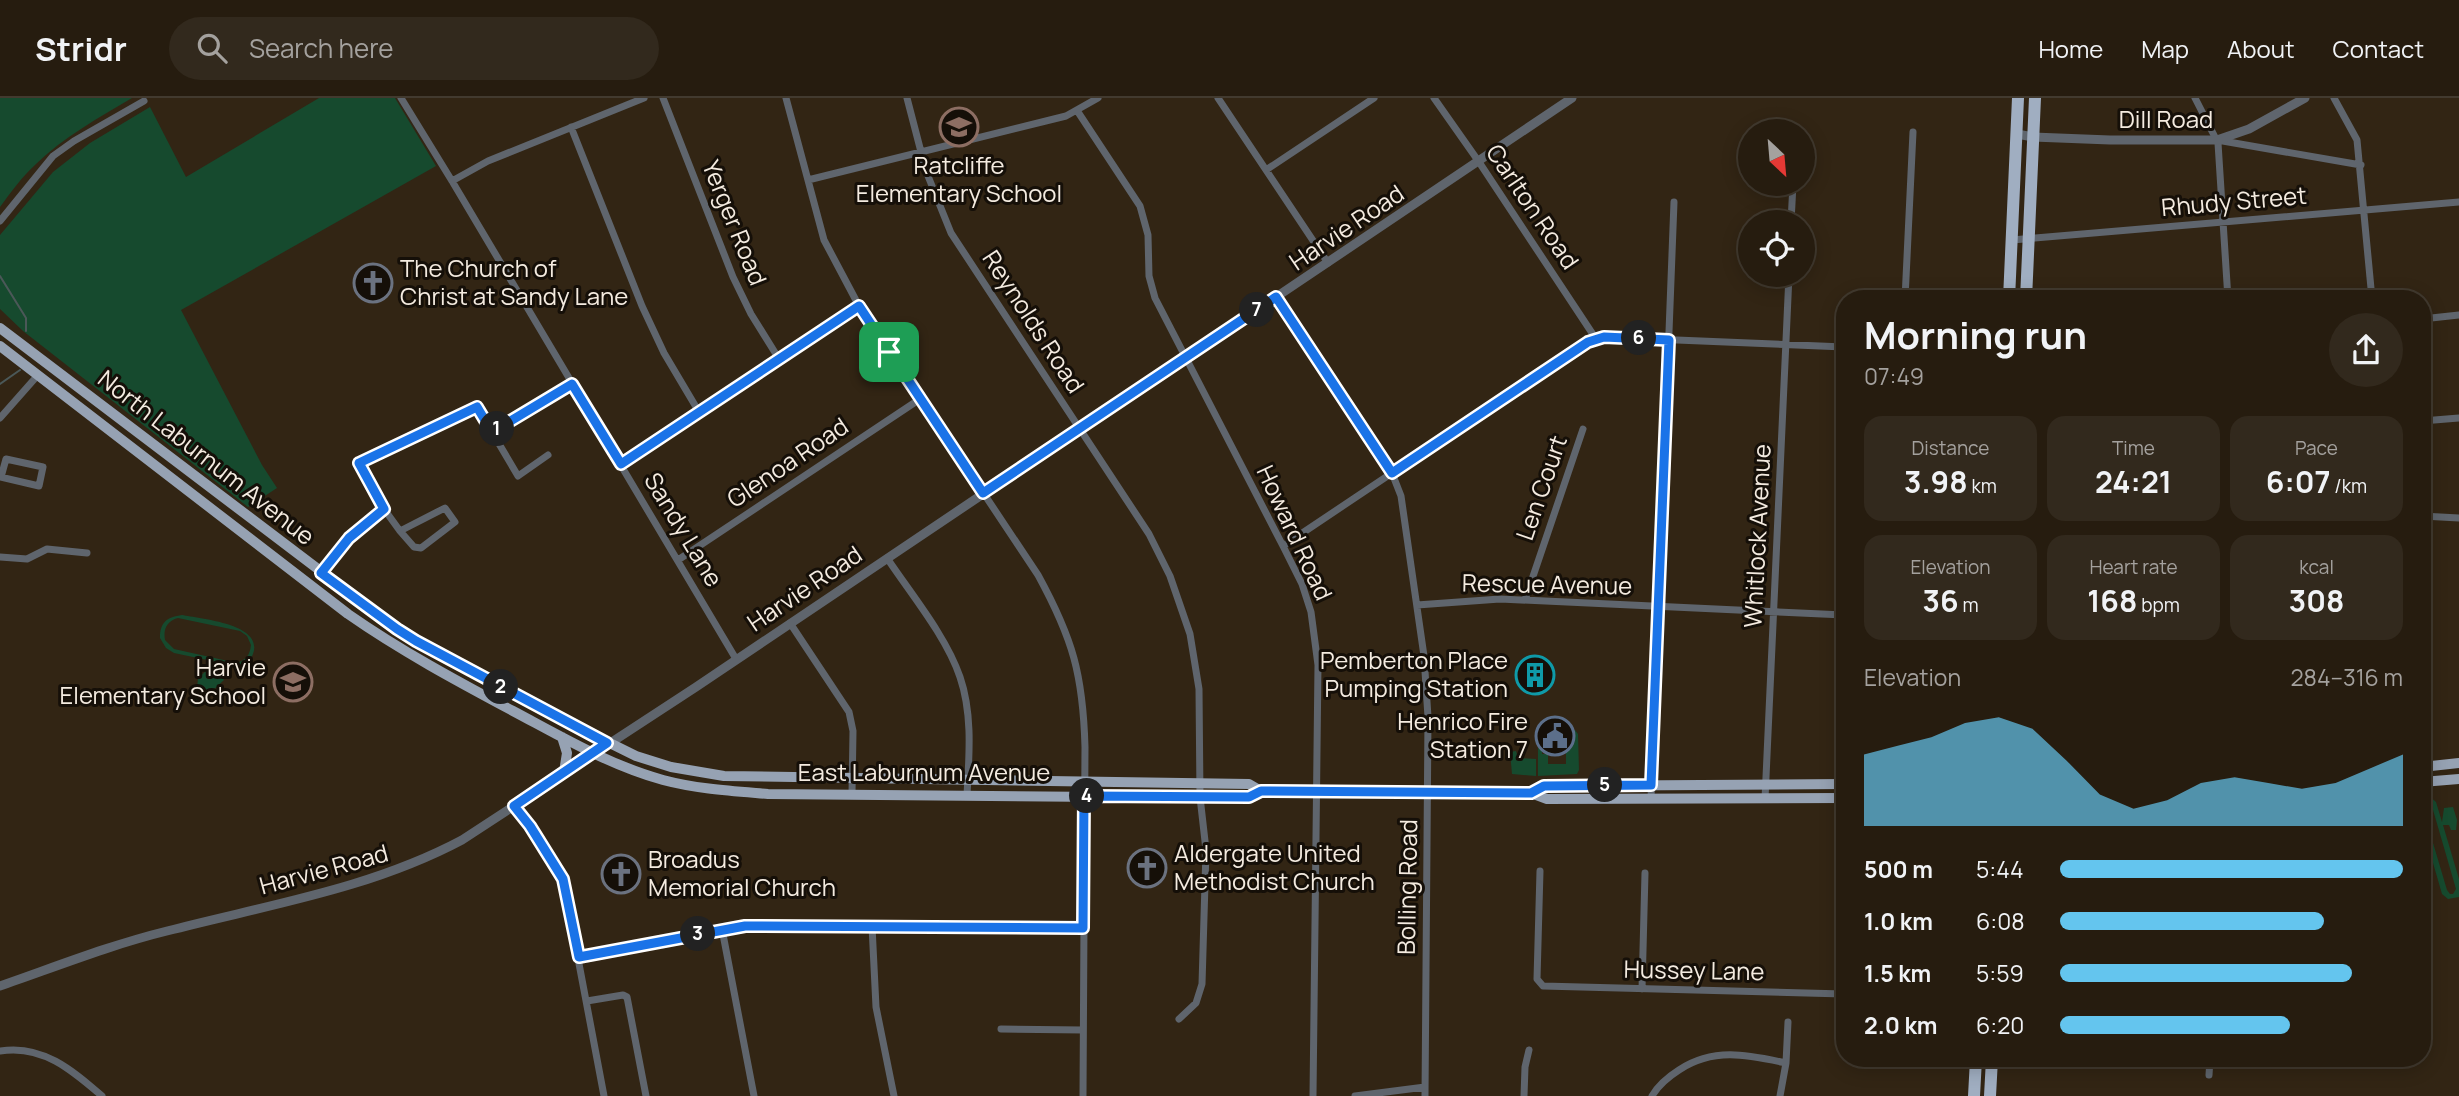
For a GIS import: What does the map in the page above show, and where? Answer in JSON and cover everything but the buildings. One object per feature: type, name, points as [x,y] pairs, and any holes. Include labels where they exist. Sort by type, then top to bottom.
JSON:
[{"type":"highway","points":[[2009,290],[2018,98]]},
{"type":"highway","points":[[2026,290],[2035,98]]},
{"type":"highway","points":[[1974,1096],[1976,1067]]},
{"type":"highway","points":[[1990,1096],[1992,1067]]},
{"type":"main road","name":"North Laburnum Avenue","points":[[0,328],[397,629],[607,743]]},
{"type":"main road","name":"North Laburnum Avenue","points":[[0,346],[384,639],[592,753]]},
{"type":"main road","points":[[562,737],[567,753],[564,772]]},
{"type":"main road","name":"East Laburnum Avenue","points":[[607,743],[636,757],[692,771],[746,777],[1249,784],[1261,791]]},
{"type":"main road","name":"East Laburnum Avenue","points":[[592,753],[639,773],[706,789],[768,794],[1249,797],[1261,791],[1316,791],[1531,793],[1547,799],[1836,799]]},
{"type":"main road","points":[[2431,766],[2459,763]]},
{"type":"main road","points":[[2431,781],[2459,779]]},
{"type":"main road","name":"East Laburnum Avenue","points":[[1531,793],[1544,786],[1836,784]]},
{"type":"street","name":"Sandy Lane","points":[[401,98],[736,659]]},
{"type":"street","points":[[452,181],[488,161],[644,98]]},
{"type":"street","name":"Yerger Road","points":[[663,98],[733,277],[751,314],[779,359]]},
{"type":"street","points":[[786,98],[824,240],[859,306],[1038,575],[1061,616],[1076,659],[1084,702],[1083,1096]]},
{"type":"street","name":"Reynolds Road","points":[[907,98],[926,172],[951,233],[1149,534],[1170,576],[1190,634],[1199,689],[1200,797],[1206,850],[1202,984],[1196,1003],[1179,1019]]},
{"type":"street","points":[[808,180],[1078,112],[1098,98]]},
{"type":"street","points":[[1218,98],[1328,263]]},
{"type":"street","points":[[1266,170],[1374,98]]},
{"type":"street","name":"Carlton Road","points":[[1434,98],[1596,339]]},
{"type":"street","name":"Harvie Road","points":[[0,986],[134,940],[385,875],[462,840],[1572,98]]},
{"type":"street","points":[[2195,98],[2217,140],[2227,290]]},
{"type":"street","name":"Dill Road","points":[[2017,134],[2033,137],[2180,142],[2217,140],[2249,129],[2305,98]]},
{"type":"street","points":[[2334,98],[2357,140],[2371,290]]},
{"type":"street","points":[[0,221],[53,156],[144,101]]},
{"type":"street","name":"Howard Road","points":[[1078,112],[1140,206],[1148,235],[1151,287],[1302,584],[1311,612],[1318,665],[1313,1096]]},
{"type":"street","points":[[571,127],[642,306],[664,353],[699,412]]},
{"type":"street","points":[[1905,290],[1913,132]]},
{"type":"street","points":[[2217,140],[2361,165]]},
{"type":"street","points":[[1651,799],[1674,202]]},
{"type":"street","name":"Rhudy Street","points":[[2012,240],[2459,202]]},
{"type":"street","name":"Whitlock Avenue","points":[[1765,799],[1788,287]]},
{"type":"street","name":"Bolling Road","points":[[1276,297],[1392,473],[1401,496],[1426,683],[1428,792],[1425,1096]]},
{"type":"street","points":[[621,464],[859,306]]},
{"type":"street","points":[[2431,317],[2459,315]]},
{"type":"street","points":[[1283,546],[1561,359],[1596,339],[1604,337],[1836,347]]},
{"type":"street","points":[[0,418],[38,375]]},
{"type":"street","points":[[492,432],[572,384]]},
{"type":"street","name":"Glenoa Road","points":[[678,560],[920,398]]},
{"type":"street","points":[[400,531],[445,508],[455,521],[418,549],[400,531],[384,509],[359,463],[477,407],[518,477],[548,455]]},
{"type":"street","points":[[2431,420],[2459,418]]},
{"type":"street","name":"Len Court","points":[[1525,600],[1583,429]]},
{"type":"street","points":[[6,459],[43,467],[39,486],[1,477],[6,459]]},
{"type":"street","points":[[321,573],[349,538],[384,509]]},
{"type":"street","points":[[2431,516],[2459,518]]},
{"type":"street","points":[[0,557],[27,559],[47,549],[87,552]]},
{"type":"street","points":[[887,558],[943,643],[960,677],[968,713],[967,795]]},
{"type":"street","name":"Rescue Avenue","points":[[1416,605],[1500,598],[1836,615]]},
{"type":"street","points":[[790,623],[849,712],[853,731],[852,794]]},
{"type":"street","points":[[514,806],[530,826],[563,879],[604,1096]]},
{"type":"street","name":"Hussey Lane","points":[[1539,871],[1537,979],[1543,986],[1836,994]]},
{"type":"street","points":[[1642,989],[1645,873]]},
{"type":"street","points":[[579,957],[722,929],[760,925],[1083,928]]},
{"type":"street","points":[[872,926],[876,1007],[894,1096]]},
{"type":"street","points":[[722,929],[754,1096]]},
{"type":"street","points":[[587,1002],[623,995],[627,997],[646,1096]]},
{"type":"street","points":[[1780,1096],[1786,1063],[1788,1022]]},
{"type":"street","points":[[1000,1029],[1083,1030]]},
{"type":"street","points":[[1524,1096],[1525,1067],[1529,1050]]},
{"type":"street","points":[[0,1051],[27,1051],[48,1056],[72,1069],[102,1096]]},
{"type":"street","points":[[1652,1096],[1658,1085],[1667,1078],[1687,1064],[1709,1056],[1734,1054],[1786,1063]]},
{"type":"street","points":[[2209,1075],[2210,1067]]},
{"type":"street","points":[[1355,1096],[1425,1087]]},
{"type":"green space","points":[[0,98],[132,98],[82,128],[47,154],[26,174],[0,207]]},
{"type":"green space","points":[[319,98],[395,98],[436,166],[181,310],[262,465],[277,488],[248,507],[23,331],[0,309],[0,235],[53,172],[90,143],[150,107],[186,177]]},
{"type":"green space","points":[[177,616],[216,621],[241,630],[249,636],[254,644],[252,657],[246,663],[236,666],[174,653],[166,648],[160,638],[160,632],[165,621]],"holes":[[[178,618],[240,631],[247,636],[251,645],[247,657],[237,663],[174,649],[165,640],[165,629]]]},
{"type":"green space","points":[[206,671],[219,673],[224,680],[195,707],[190,700],[197,689],[198,678]]},
{"type":"green space","points":[[1569,730],[1575,730],[1578,734],[1577,774],[1538,776],[1538,748],[1542,748],[1542,754],[1548,754],[1548,764],[1566,764],[1566,740],[1569,739]]},
{"type":"green space","points":[[1516,751],[1518,758],[1536,759],[1536,776],[1512,774],[1510,752]]},
{"type":"green space","points":[[2431,798],[2436,802],[2442,822],[2444,808],[2453,807],[2457,820],[2456,830],[2451,830],[2449,825],[2443,825],[2459,879],[2459,897],[2448,899],[2442,894],[2431,856],[2431,836],[2447,890],[2453,894],[2456,889]]},
{"type":"waterway","points":[[0,276],[26,318],[26,331]]},
{"type":"waterway","points":[[0,384],[20,370]]},
{"type":"place","name":"Ratcliffe Elementary School","points":[[959,127]]},
{"type":"place","name":"The Church of Christ at Sandy Lane","points":[[373,283]]},
{"type":"place","name":"Pemberton Place Pumping Station","points":[[1535,675]]},
{"type":"place","name":"Harvie Elementary School","points":[[293,682]]},
{"type":"place","name":"Henrico Fire Station 7","points":[[1555,736]]},
{"type":"place","name":"Aldergate United Methodist Church","points":[[1147,868]]},
{"type":"place","name":"Broadus Memorial Church","points":[[621,874]]},
{"type":"route","points":[[1276,297],[1392,473],[1588,342],[1604,337],[1669,340],[1651,785],[1544,786],[1531,793],[1261,791],[1249,797],[1217,798],[1084,796],[1083,928],[745,926],[579,957],[563,879],[530,826],[514,806],[607,743],[416,641],[321,573],[343,544],[384,509],[359,463],[477,407],[492,432],[572,384],[621,464],[859,306],[889,352],[983,493],[1276,297]]}]
